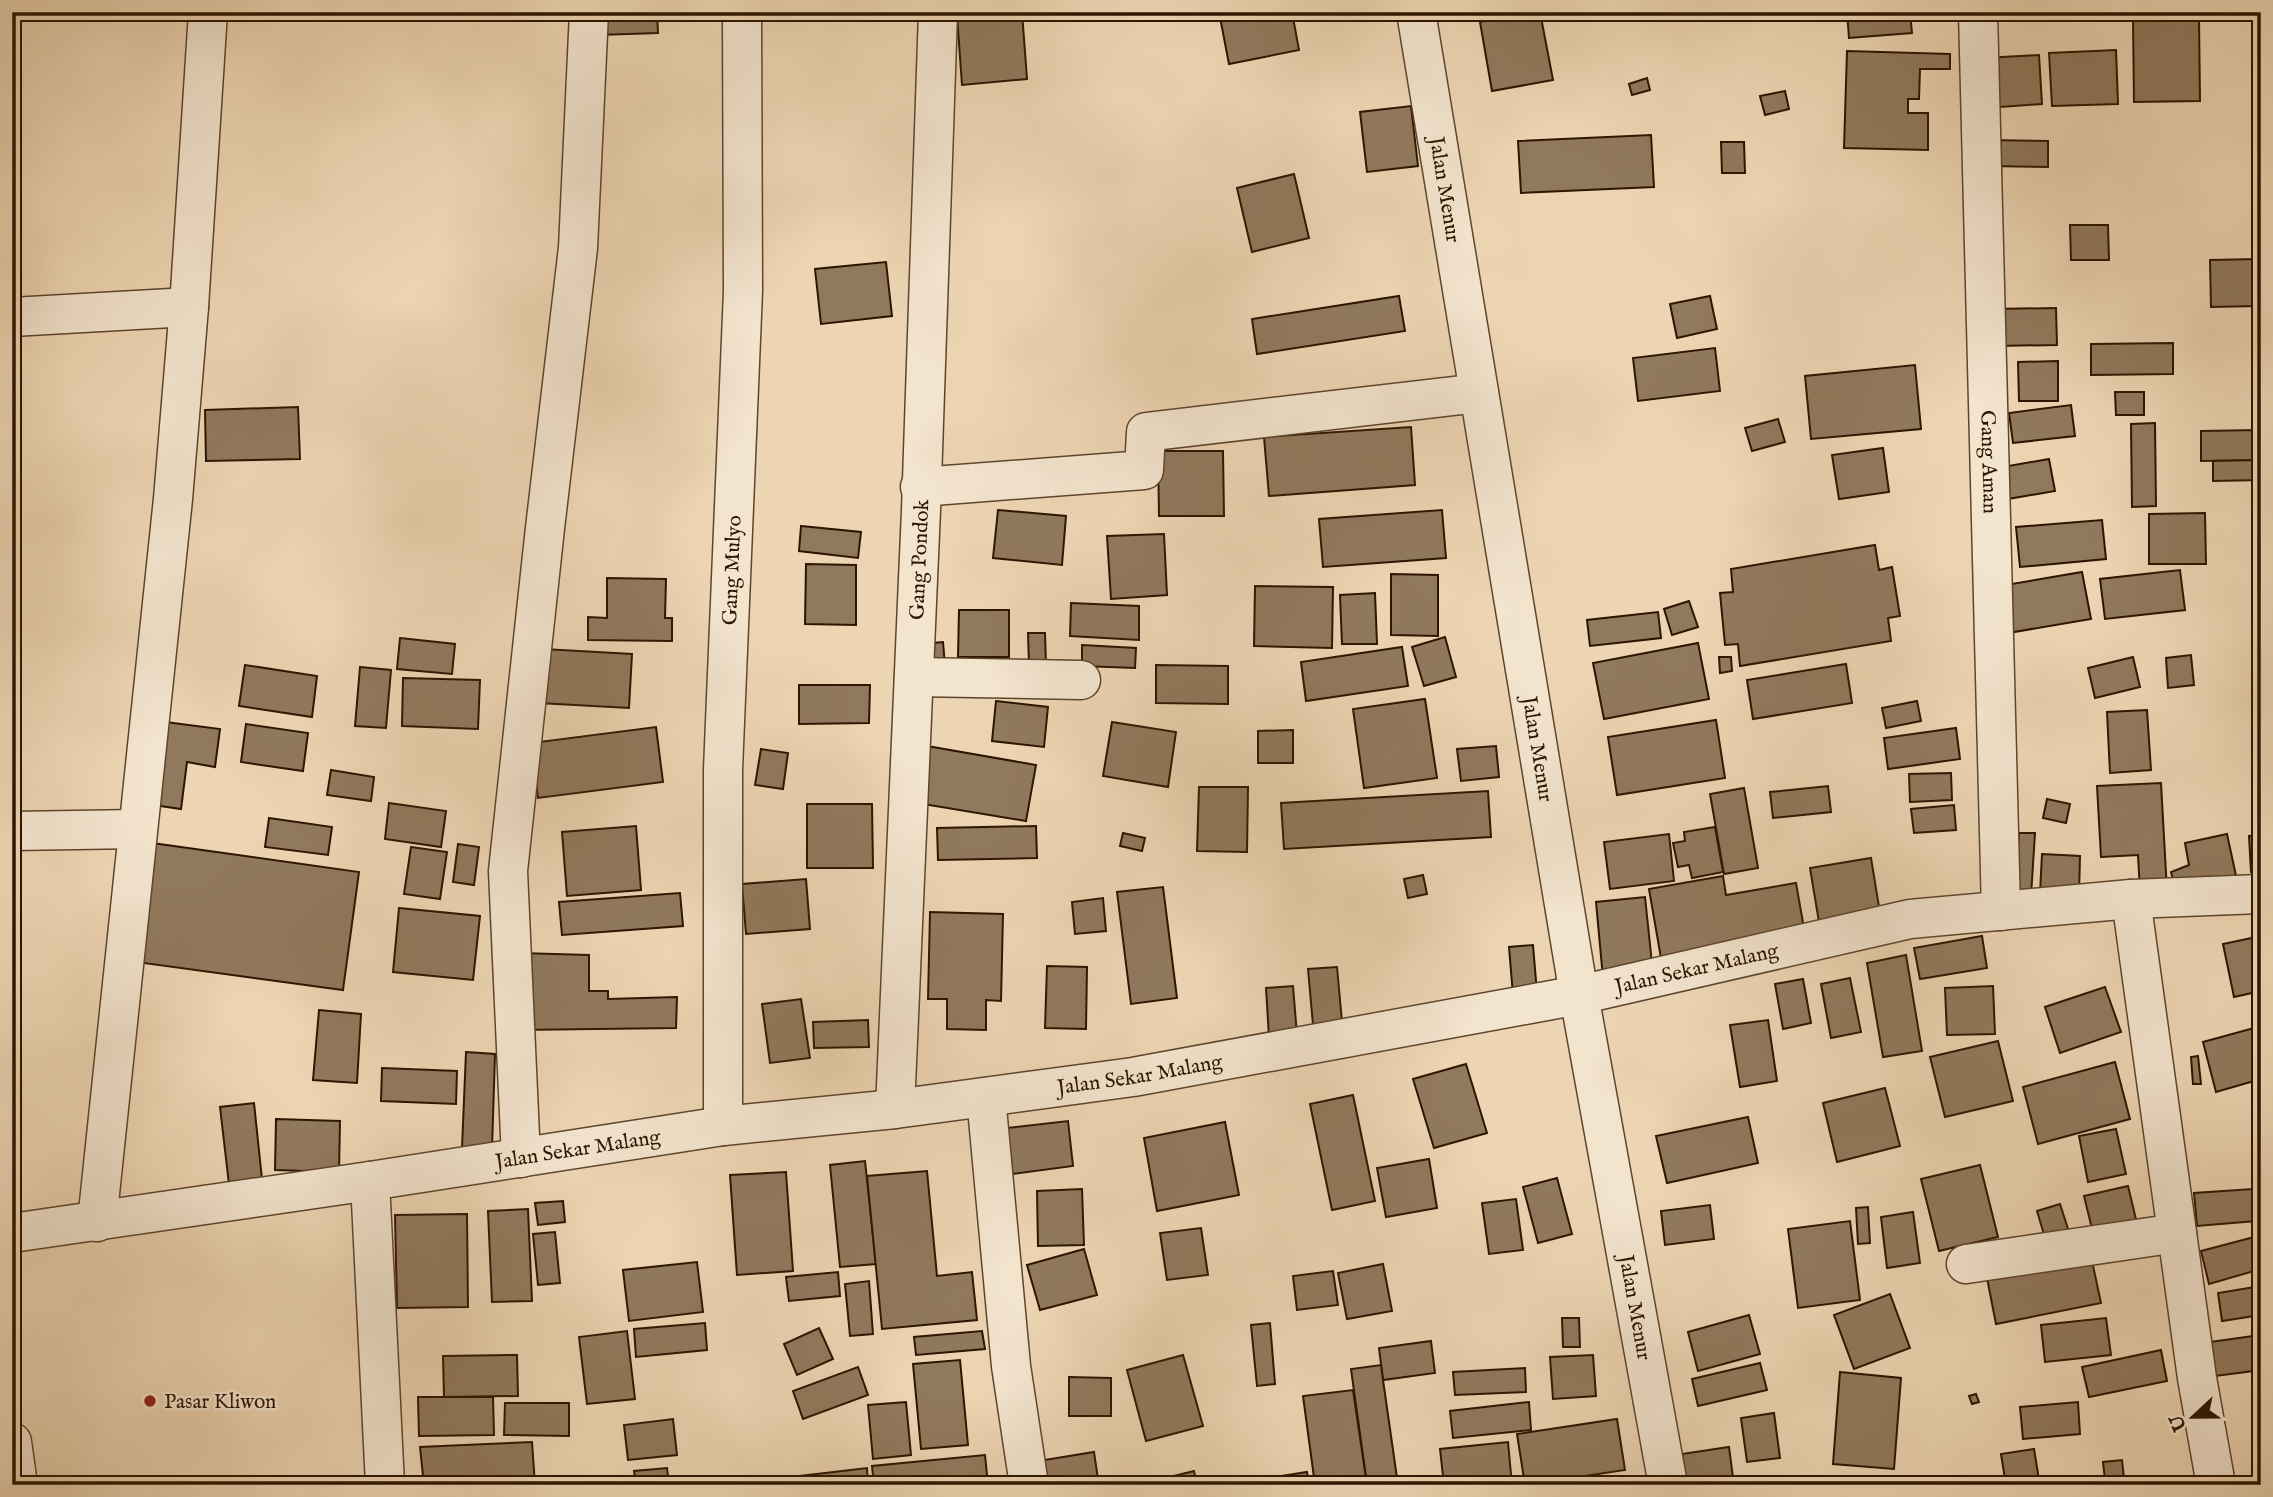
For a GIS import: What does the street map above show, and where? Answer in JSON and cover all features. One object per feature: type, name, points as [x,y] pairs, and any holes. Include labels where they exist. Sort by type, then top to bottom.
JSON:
[{"type":"street","points":[[97,1222],[173,499],[189,307],[208,12]]},
{"type":"street","points":[[521,1158],[508,871],[578,248],[589,12]]},
{"type":"street","name":"Gang Mulyo","points":[[723,1126],[723,770],[743,291],[742,12]]},
{"type":"street","name":"Gang Pondok","points":[[895,1109],[938,12]]},
{"type":"street","name":"Jalan Menur","points":[[1416,12],[1660,1483]]},
{"type":"street","name":"Gang Aman","points":[[1979,12],[2001,911]]},
{"type":"street","points":[[12,317],[189,307]]},
{"type":"street","points":[[920,487],[1144,470],[1146,432],[1479,393]]},
{"type":"street","points":[[914,677],[1081,680]]},
{"type":"street","points":[[12,831],[138,829]]},
{"type":"street","name":"Jalan Sekar Malang","points":[[12,1233],[723,1126],[895,1109],[1133,1077],[1579,995],[1910,919],[2131,899],[2261,894]]},
{"type":"street","points":[[2131,899],[2197,1378],[2216,1485]]},
{"type":"street","points":[[986,1097],[1011,1366],[1029,1485]]},
{"type":"street","points":[[370,1181],[385,1485]]},
{"type":"street","points":[[1966,1264],[2177,1233]]},
{"type":"street","points":[[12,1443],[18,1485]]},
{"type":"building","points":[[598,12],[657,12],[658,33],[599,35]]},
{"type":"building","points":[[1022,12],[1027,79],[962,85],[957,15]]},
{"type":"building","points":[[1219,12],[1292,12],[1299,50],[1229,64]]},
{"type":"building","points":[[1540,12],[1553,80],[1492,91],[1480,22]]},
{"type":"building","points":[[1847,12],[1910,12],[1912,33],[1849,38]]},
{"type":"building","points":[[2199,18],[2200,101],[2134,102],[2133,19]]},
{"type":"building","points":[[2116,50],[2118,104],[2052,106],[2049,53]]},
{"type":"building","points":[[1847,51],[1950,54],[1950,69],[1920,69],[1919,99],[1908,99],[1908,113],[1928,113],[1928,150],[1844,148]]},
{"type":"building","points":[[2039,55],[2042,104],[1987,108],[1984,58]]},
{"type":"building","points":[[1647,78],[1650,90],[1632,95],[1629,84]]},
{"type":"building","points":[[1785,91],[1789,109],[1765,115],[1760,96]]},
{"type":"building","points":[[1411,106],[1418,166],[1367,172],[1360,112]]},
{"type":"building","points":[[1651,135],[1654,187],[1521,193],[1518,141]]},
{"type":"building","points":[[1988,140],[2048,141],[2048,167],[1988,166]]},
{"type":"building","points":[[1721,142],[1744,142],[1745,173],[1722,173]]},
{"type":"building","points":[[1294,174],[1309,238],[1252,252],[1237,188]]},
{"type":"building","points":[[2070,225],[2108,225],[2109,260],[2071,260]]},
{"type":"building","points":[[2257,259],[2258,306],[2211,307],[2210,260]]},
{"type":"building","points":[[886,262],[892,316],[821,324],[815,269]]},
{"type":"building","points":[[1399,296],[1405,331],[1257,354],[1252,319]]},
{"type":"building","points":[[1710,296],[1717,329],[1677,338],[1670,304]]},
{"type":"building","points":[[2056,308],[2057,345],[1994,346],[1993,309]]},
{"type":"building","points":[[2173,343],[2173,374],[2091,375],[2091,344]]},
{"type":"building","points":[[1715,348],[1720,391],[1638,401],[1633,358]]},
{"type":"building","points":[[2058,361],[2058,401],[2019,401],[2018,362]]},
{"type":"building","points":[[1915,365],[1921,429],[1811,439],[1805,376]]},
{"type":"building","points":[[2115,392],[2144,392],[2144,415],[2116,415]]},
{"type":"building","points":[[2071,405],[2075,436],[2013,443],[2009,413]]},
{"type":"building","points":[[298,407],[300,459],[206,461],[205,410]]},
{"type":"building","points":[[1778,419],[1785,442],[1752,451],[1745,428]]},
{"type":"building","points":[[2155,423],[2156,506],[2132,507],[2131,424]]},
{"type":"building","points":[[1411,427],[1415,485],[1269,496],[1264,437]]},
{"type":"building","points":[[2259,430],[2260,460],[2201,461],[2201,431]]},
{"type":"building","points":[[1883,448],[1889,492],[1839,499],[1832,455]]},
{"type":"building","points":[[1158,451],[1223,451],[1224,516],[1159,516]]},
{"type":"building","points":[[2049,459],[2055,491],[2002,500],[1997,468]]},
{"type":"building","points":[[2260,460],[2261,480],[2213,481],[2213,461]]},
{"type":"building","points":[[998,510],[1066,516],[1062,565],[993,558]]},
{"type":"building","points":[[1442,510],[1446,558],[1323,567],[1319,519]]},
{"type":"building","points":[[2205,513],[2206,564],[2149,564],[2149,514]]},
{"type":"building","points":[[2102,520],[2106,559],[2020,567],[2016,527]]},
{"type":"building","points":[[801,526],[861,532],[858,558],[799,551]]},
{"type":"building","points":[[1164,534],[1167,595],[1111,599],[1107,536]]},
{"type":"building","points":[[1875,545],[1879,570],[1892,567],[1900,616],[1888,618],[1891,641],[1740,666],[1738,644],[1725,645],[1720,593],[1733,592],[1731,569]]},
{"type":"building","points":[[806,564],[856,565],[856,625],[805,624]]},
{"type":"building","points":[[2180,570],[2185,610],[2105,619],[2100,579]]},
{"type":"building","points":[[2082,572],[2091,619],[2008,633],[2000,586]]},
{"type":"building","points":[[1391,574],[1438,575],[1438,636],[1391,635]]},
{"type":"building","points":[[607,578],[666,579],[665,618],[672,618],[672,641],[588,640],[588,617],[607,618]]},
{"type":"building","points":[[1255,586],[1333,587],[1332,648],[1254,646]]},
{"type":"building","points":[[1375,593],[1377,644],[1342,644],[1340,595]]},
{"type":"building","points":[[1689,601],[1698,627],[1672,635],[1664,609]]},
{"type":"building","points":[[1071,603],[1139,606],[1139,640],[1070,636]]},
{"type":"building","points":[[959,610],[1009,610],[1009,657],[958,657]]},
{"type":"building","points":[[1658,612],[1661,638],[1590,646],[1587,620]]},
{"type":"building","points":[[1028,633],[1045,633],[1046,666],[1029,666]]},
{"type":"building","points":[[1445,637],[1456,677],[1424,686],[1412,647]]},
{"type":"building","points":[[400,638],[455,644],[452,674],[397,669]]},
{"type":"building","points":[[943,642],[945,666],[934,666],[933,643]]},
{"type":"building","points":[[1698,643],[1709,699],[1604,719],[1593,663]]},
{"type":"building","points":[[1082,645],[1136,648],[1135,668],[1082,666]]},
{"type":"building","points":[[1402,647],[1408,686],[1306,701],[1301,662]]},
{"type":"building","points":[[543,649],[632,654],[629,708],[539,703]]},
{"type":"building","points":[[2191,655],[2194,685],[2168,688],[2166,658]]},
{"type":"building","points":[[1719,657],[1731,657],[1732,671],[1720,673]]},
{"type":"building","points":[[2133,657],[2140,687],[2095,698],[2088,668]]},
{"type":"building","points":[[1846,664],[1852,703],[1753,719],[1747,680]]},
{"type":"building","points":[[245,665],[317,676],[312,717],[239,706]]},
{"type":"building","points":[[1156,665],[1228,666],[1228,704],[1156,703]]},
{"type":"building","points":[[360,667],[391,670],[386,728],[355,726]]},
{"type":"building","points":[[403,678],[480,680],[478,729],[402,726]]},
{"type":"building","points":[[799,685],[870,685],[869,723],[799,724]]},
{"type":"building","points":[[1425,699],[1437,778],[1364,788],[1353,709]]},
{"type":"building","points":[[996,701],[1048,707],[1044,747],[992,741]]},
{"type":"building","points":[[1917,701],[1921,721],[1886,728],[1882,708]]},
{"type":"building","points":[[2147,710],[2151,770],[2110,773],[2107,712]]},
{"type":"building","points":[[1716,720],[1725,778],[1617,795],[1608,737]]},
{"type":"building","points":[[158,721],[220,729],[215,767],[187,762],[181,809],[146,804]]},
{"type":"building","points":[[1112,722],[1176,732],[1168,787],[1103,776]]},
{"type":"building","points":[[246,724],[308,733],[303,771],[241,762]]},
{"type":"building","points":[[656,727],[663,782],[538,798],[531,743]]},
{"type":"building","points":[[1956,728],[1960,759],[1888,769],[1884,738]]},
{"type":"building","points":[[1293,730],[1293,763],[1258,763],[1258,731]]},
{"type":"building","points":[[927,746],[1036,765],[1026,821],[917,803]]},
{"type":"building","points":[[1496,746],[1499,777],[1461,781],[1457,749]]},
{"type":"building","points":[[761,749],[788,753],[783,789],[755,785]]},
{"type":"building","points":[[331,770],[374,777],[371,801],[327,795]]},
{"type":"building","points":[[1951,773],[1952,800],[1910,802],[1909,774]]},
{"type":"building","points":[[2161,783],[2167,891],[2140,892],[2138,855],[2101,857],[2097,786]]},
{"type":"building","points":[[1828,786],[1831,812],[1773,818],[1770,792]]},
{"type":"building","points":[[1199,787],[1248,787],[1247,852],[1197,851]]},
{"type":"building","points":[[1744,788],[1758,868],[1724,874],[1710,794]]},
{"type":"building","points":[[1488,791],[1491,837],[1284,849],[1281,803]]},
{"type":"building","points":[[2047,799],[2070,804],[2066,823],[2043,818]]},
{"type":"building","points":[[389,803],[446,811],[441,847],[385,839]]},
{"type":"building","points":[[807,804],[872,804],[873,868],[807,868]]},
{"type":"building","points":[[1954,805],[1956,830],[1914,833],[1911,809]]},
{"type":"building","points":[[269,818],[332,827],[328,855],[265,847]]},
{"type":"building","points":[[636,826],[641,890],[567,896],[562,832]]},
{"type":"building","points":[[1036,826],[1037,858],[938,860],[937,828]]},
{"type":"building","points":[[1715,827],[1723,872],[1692,878],[1689,865],[1678,867],[1673,843],[1685,841],[1684,832]]},
{"type":"building","points":[[1123,833],[1145,838],[1142,851],[1120,846]]},
{"type":"building","points":[[2019,833],[2035,833],[2031,896],[2016,895]]},
{"type":"building","points":[[1669,834],[1674,881],[1610,889],[1604,842]]},
{"type":"building","points":[[2227,834],[2238,885],[2177,894],[2171,872],[2189,865],[2185,843]]},
{"type":"building","points":[[2261,835],[2261,871],[2251,872],[2249,836]]},
{"type":"building","points":[[145,842],[359,872],[343,990],[129,961]]},
{"type":"building","points":[[458,844],[479,847],[474,885],[453,882]]},
{"type":"building","points":[[411,847],[447,852],[440,899],[404,894]]},
{"type":"building","points":[[2042,854],[2080,856],[2079,894],[2040,893]]},
{"type":"building","points":[[1871,858],[1880,913],[1819,922],[1810,868]]},
{"type":"building","points":[[1423,875],[1427,894],[1408,898],[1404,879]]},
{"type":"building","points":[[1723,876],[1726,895],[1796,883],[1805,934],[1661,958],[1649,889]]},
{"type":"building","points":[[806,879],[810,929],[746,934],[742,884]]},
{"type":"building","points":[[1163,887],[1177,998],[1131,1004],[1117,892]]},
{"type":"building","points":[[680,893],[683,926],[562,935],[559,902]]},
{"type":"building","points":[[1645,897],[1653,973],[1603,978],[1596,902]]},
{"type":"building","points":[[1103,898],[1106,931],[1075,934],[1072,902]]},
{"type":"building","points":[[399,908],[480,916],[473,980],[393,972]]},
{"type":"building","points":[[930,912],[1003,914],[1001,1001],[986,1000],[986,1030],[947,1029],[947,999],[928,999]]},
{"type":"building","points":[[1982,936],[1987,968],[1920,979],[1914,948]]},
{"type":"building","points":[[2261,936],[2261,991],[2234,997],[2223,944]]},
{"type":"building","points":[[1533,945],[1537,993],[1513,995],[1509,947]]},
{"type":"building","points":[[519,953],[589,955],[589,991],[608,991],[608,999],[677,997],[676,1028],[517,1030]]},
{"type":"building","points":[[1906,955],[1922,1051],[1883,1057],[1867,963]]},
{"type":"building","points":[[1047,966],[1087,967],[1086,1029],[1045,1028]]},
{"type":"building","points":[[1337,967],[1342,1022],[1313,1025],[1308,969]]},
{"type":"building","points":[[1850,978],[1861,1032],[1831,1038],[1821,984]]},
{"type":"building","points":[[1803,979],[1811,1023],[1783,1029],[1775,984]]},
{"type":"building","points":[[1293,986],[1297,1035],[1269,1037],[1266,988]]},
{"type":"building","points":[[1993,986],[1995,1034],[1947,1035],[1945,988]]},
{"type":"building","points":[[2105,987],[2121,1032],[2060,1053],[2045,1007]]},
{"type":"building","points":[[801,999],[810,1058],[770,1063],[762,1004]]},
{"type":"building","points":[[319,1010],[361,1014],[357,1083],[313,1080]]},
{"type":"building","points":[[868,1020],[869,1047],[814,1048],[813,1022]]},
{"type":"building","points":[[1768,1020],[1777,1081],[1740,1087],[1730,1025]]},
{"type":"building","points":[[2261,1026],[2261,1079],[2216,1092],[2203,1042]]},
{"type":"building","points":[[1998,1041],[2013,1101],[1945,1117],[1930,1057]]},
{"type":"building","points":[[466,1052],[495,1054],[492,1149],[462,1148]]},
{"type":"building","points":[[2198,1056],[2201,1084],[2193,1084],[2191,1057]]},
{"type":"building","points":[[2115,1062],[2130,1119],[2038,1144],[2023,1087]]},
{"type":"building","points":[[1466,1064],[1487,1133],[1434,1148],[1413,1079]]},
{"type":"building","points":[[382,1068],[457,1071],[456,1104],[381,1101]]},
{"type":"building","points":[[1885,1088],[1900,1146],[1837,1162],[1823,1103]]},
{"type":"building","points":[[1353,1095],[1375,1201],[1332,1210],[1310,1104]]},
{"type":"building","points":[[254,1103],[263,1189],[230,1193],[220,1107]]},
{"type":"building","points":[[1748,1117],[1758,1163],[1667,1183],[1656,1136]]},
{"type":"building","points":[[276,1119],[340,1121],[339,1172],[275,1170]]},
{"type":"building","points":[[1068,1121],[1073,1166],[997,1176],[991,1130]]},
{"type":"building","points":[[1225,1122],[1239,1195],[1157,1211],[1144,1138]]},
{"type":"building","points":[[2116,1129],[2126,1174],[2088,1182],[2079,1136]]},
{"type":"building","points":[[1429,1159],[1437,1208],[1386,1217],[1377,1168]]},
{"type":"building","points":[[865,1161],[876,1264],[840,1267],[830,1165]]},
{"type":"building","points":[[1980,1165],[1998,1237],[1939,1251],[1921,1179]]},
{"type":"building","points":[[927,1171],[937,1276],[972,1272],[977,1320],[882,1329],[867,1176]]},
{"type":"building","points":[[786,1172],[793,1271],[737,1275],[730,1175]]},
{"type":"building","points":[[1557,1178],[1572,1234],[1538,1243],[1523,1187]]},
{"type":"building","points":[[2128,1186],[2139,1232],[2095,1241],[2084,1196]]},
{"type":"building","points":[[1082,1189],[1084,1245],[1038,1246],[1037,1191]]},
{"type":"building","points":[[2253,1189],[2256,1221],[2197,1226],[2194,1193]]},
{"type":"building","points":[[1516,1199],[1523,1250],[1489,1254],[1482,1203]]},
{"type":"building","points":[[563,1201],[565,1222],[538,1225],[535,1203]]},
{"type":"building","points":[[2060,1204],[2072,1241],[2048,1248],[2037,1211]]},
{"type":"building","points":[[1710,1205],[1714,1239],[1665,1245],[1661,1211]]},
{"type":"building","points":[[1868,1207],[1870,1243],[1858,1244],[1856,1208]]},
{"type":"building","points":[[528,1209],[532,1301],[492,1302],[488,1211]]},
{"type":"building","points":[[1913,1212],[1920,1263],[1887,1268],[1881,1217]]},
{"type":"building","points":[[467,1214],[468,1307],[397,1308],[395,1215]]},
{"type":"building","points":[[1850,1221],[1860,1300],[1798,1308],[1788,1229]]},
{"type":"building","points":[[1201,1228],[1208,1275],[1167,1280],[1160,1233]]},
{"type":"building","points":[[555,1232],[560,1283],[538,1285],[533,1234]]},
{"type":"building","points":[[2258,1236],[2261,1269],[2209,1284],[2201,1251]]},
{"type":"building","points":[[1084,1249],[1097,1295],[1040,1310],[1027,1265]]},
{"type":"building","points":[[2091,1256],[2101,1303],[1996,1324],[1987,1278]]},
{"type":"building","points":[[697,1262],[703,1312],[629,1321],[623,1270]]},
{"type":"building","points":[[1383,1264],[1392,1311],[1347,1319],[1338,1273]]},
{"type":"building","points":[[1333,1271],[1338,1305],[1297,1310],[1293,1276]]},
{"type":"building","points":[[838,1272],[840,1296],[789,1301],[786,1277]]},
{"type":"building","points":[[869,1281],[873,1334],[850,1336],[845,1284]]},
{"type":"building","points":[[2261,1286],[2261,1315],[2222,1321],[2218,1293]]},
{"type":"building","points":[[1890,1294],[1910,1348],[1854,1369],[1834,1315]]},
{"type":"building","points":[[1749,1315],[1760,1354],[1698,1371],[1688,1332]]},
{"type":"building","points":[[1562,1318],[1579,1318],[1580,1347],[1563,1347]]},
{"type":"building","points":[[2106,1318],[2111,1355],[2045,1362],[2041,1325]]},
{"type":"building","points":[[705,1323],[707,1350],[636,1357],[634,1329]]},
{"type":"building","points":[[1270,1323],[1275,1384],[1257,1386],[1251,1325]]},
{"type":"building","points":[[819,1328],[833,1359],[797,1375],[784,1344]]},
{"type":"building","points":[[627,1331],[635,1399],[587,1404],[579,1337]]},
{"type":"building","points":[[982,1331],[985,1349],[916,1355],[914,1337]]},
{"type":"building","points":[[2261,1335],[2261,1370],[2200,1378],[2195,1344]]},
{"type":"building","points":[[1431,1341],[1435,1373],[1383,1380],[1379,1348]]},
{"type":"building","points":[[2161,1350],[2167,1381],[2089,1397],[2082,1367]]},
{"type":"building","points":[[517,1355],[518,1396],[444,1397],[443,1356]]},
{"type":"building","points":[[1183,1355],[1203,1426],[1146,1441],[1127,1370]]},
{"type":"building","points":[[1593,1355],[1596,1396],[1553,1399],[1550,1357]]},
{"type":"building","points":[[960,1360],[968,1445],[921,1449],[913,1364]]},
{"type":"building","points":[[1760,1363],[1767,1390],[1698,1406],[1692,1379]]},
{"type":"building","points":[[1381,1365],[1398,1485],[1367,1485],[1351,1369]]},
{"type":"building","points":[[858,1367],[868,1395],[803,1419],[793,1391]]},
{"type":"building","points":[[1525,1368],[1526,1392],[1455,1395],[1453,1372]]},
{"type":"building","points":[[1840,1372],[1901,1378],[1894,1469],[1833,1464]]},
{"type":"building","points":[[1069,1377],[1111,1378],[1111,1416],[1069,1416]]},
{"type":"building","points":[[1353,1390],[1367,1485],[1315,1485],[1303,1396]]},
{"type":"building","points":[[1976,1394],[1979,1402],[1972,1404],[1969,1396]]},
{"type":"building","points":[[418,1397],[493,1397],[494,1435],[419,1436]]},
{"type":"building","points":[[906,1402],[911,1455],[873,1459],[868,1405]]},
{"type":"building","points":[[1529,1402],[1531,1430],[1453,1438],[1450,1411]]},
{"type":"building","points":[[2078,1402],[2080,1434],[2023,1439],[2020,1407]]},
{"type":"building","points":[[505,1403],[569,1403],[569,1436],[504,1435]]},
{"type":"building","points":[[1774,1413],[1780,1458],[1747,1462],[1741,1418]]},
{"type":"building","points":[[673,1419],[677,1455],[628,1460],[624,1425]]},
{"type":"building","points":[[1617,1419],[1625,1470],[1525,1485],[1517,1434]]},
{"type":"building","points":[[532,1442],[535,1485],[424,1485],[420,1447]]},
{"type":"building","points":[[1508,1442],[1512,1485],[1444,1485],[1440,1449]]},
{"type":"building","points":[[1729,1447],[1734,1485],[1679,1485],[1675,1455]]},
{"type":"building","points":[[2034,1449],[2039,1480],[2006,1485],[2001,1454]]},
{"type":"building","points":[[1094,1452],[1098,1479],[1063,1485],[1036,1485],[1032,1462]]},
{"type":"building","points":[[985,1455],[988,1485],[874,1485],[872,1466]]},
{"type":"building","points":[[2122,1460],[2124,1478],[2105,1480],[2103,1462]]},
{"type":"building","points":[[667,1468],[669,1485],[636,1485],[634,1471]]},
{"type":"building","points":[[867,1468],[868,1485],[801,1485],[800,1476]]},
{"type":"building","points":[[1194,1471],[1197,1485],[1158,1485],[1157,1480]]},
{"type":"building","points":[[1307,1472],[1309,1485],[1282,1485],[1281,1476]]},
{"type":"building","points":[[1275,1476],[1276,1485],[1249,1485],[1248,1480]]},
{"type":"building","points":[[2093,1481],[2093,1485],[2058,1485]]},
{"type":"place","name":"Pasar Kliwon","points":[[150,1401]]}]
